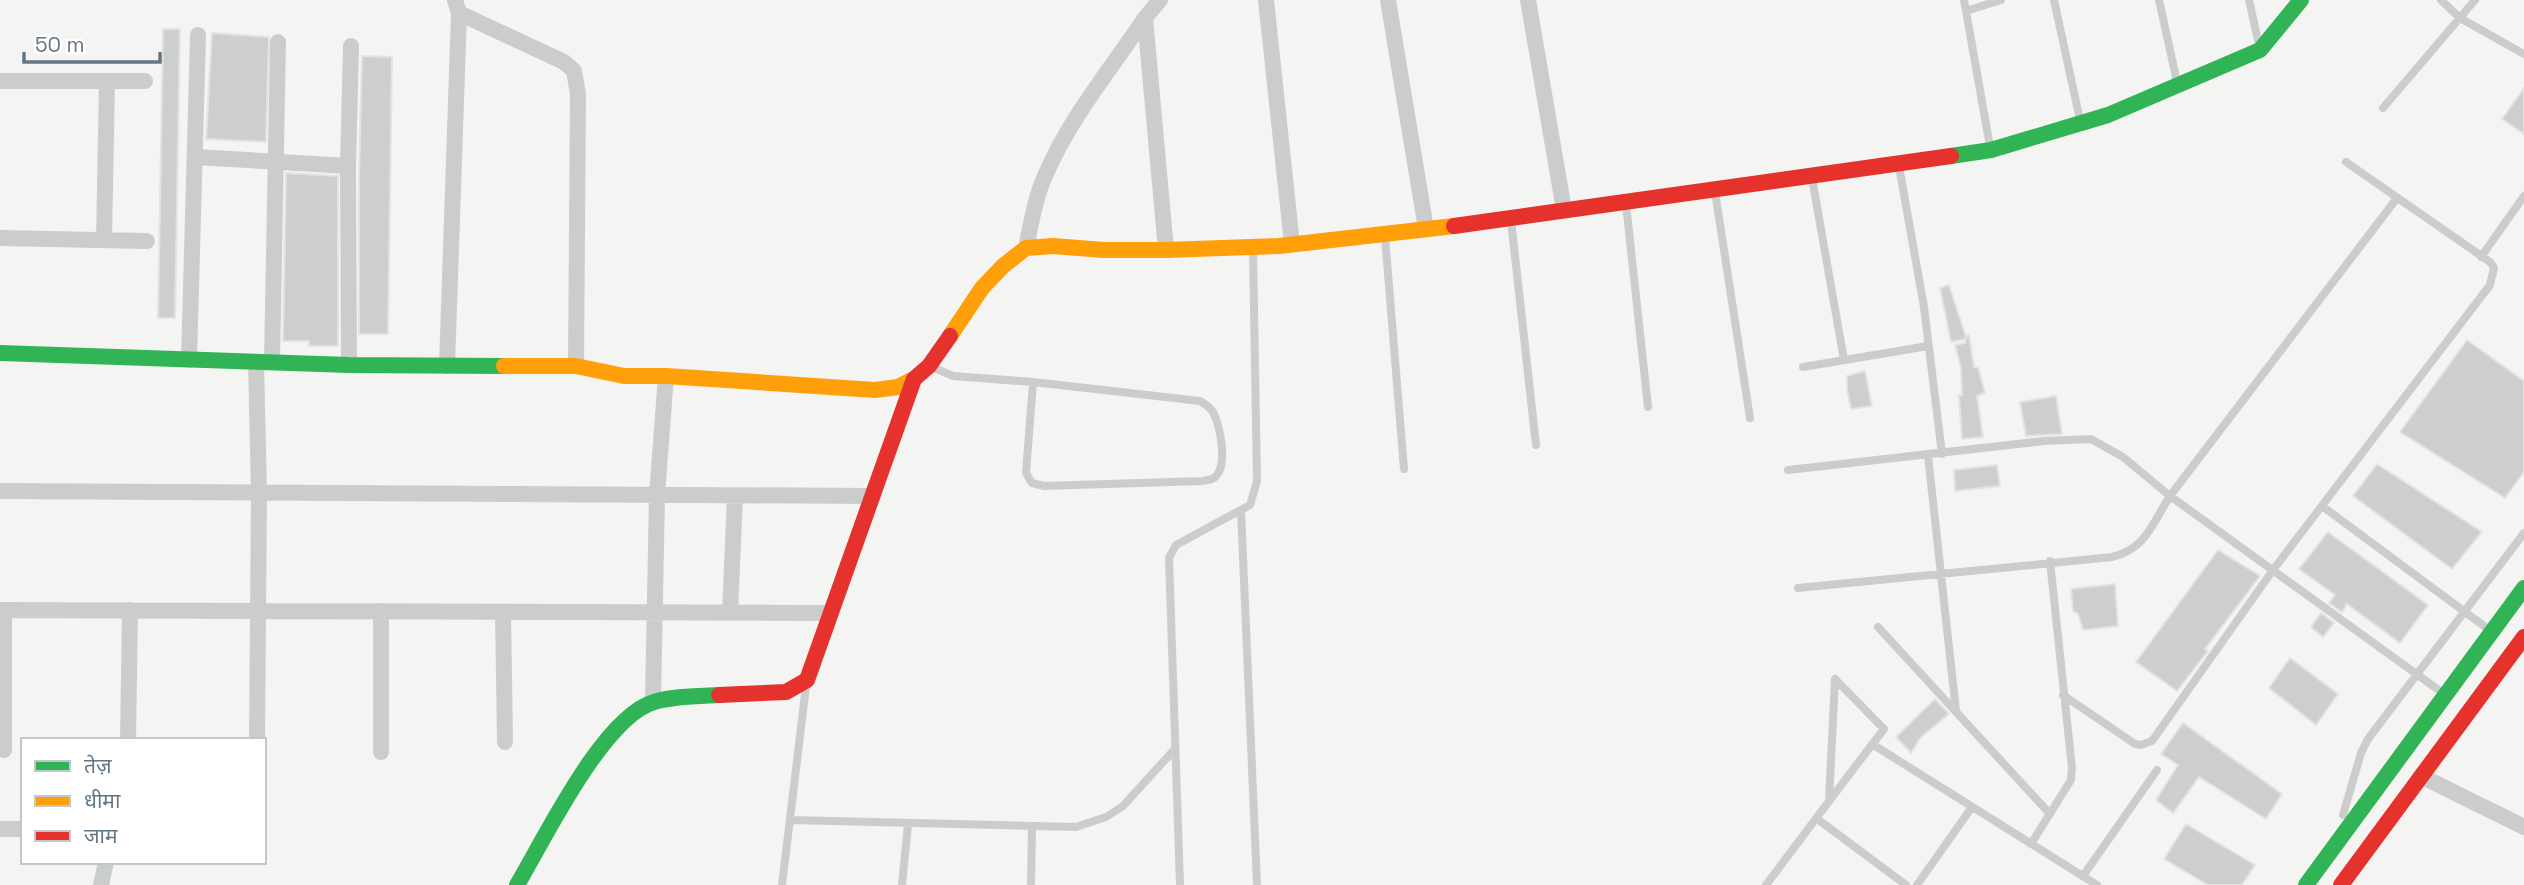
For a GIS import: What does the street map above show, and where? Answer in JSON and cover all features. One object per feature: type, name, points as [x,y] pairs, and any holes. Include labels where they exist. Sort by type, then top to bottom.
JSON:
[{"type":"main road","points":[[0,353],[349,365],[576,366],[624,376],[666,376],[875,390],[898,387],[914,379],[929,366],[982,288],[1003,266],[1026,248],[1053,246],[1104,250],[1166,250],[1292,244],[1426,229],[1991,150],[2108,115],[2260,50],[2301,0]]},
{"type":"main road","points":[[517,885],[594,755],[621,722],[653,702],[694,696],[786,692],[807,680],[914,379]]},
{"type":"main road","points":[[2306,885],[2524,588]]},
{"type":"main road","points":[[2341,885],[2524,637]]},
{"type":"street","points":[[1026,248],[1044,178],[1062,140],[1160,0]]},
{"type":"street","points":[[1266,0],[1292,244]]},
{"type":"street","points":[[1388,0],[1426,229]]},
{"type":"street","points":[[1528,0],[1564,210]]},
{"type":"street","points":[[447,366],[457,7],[564,62],[574,71],[578,94],[576,366]]},
{"type":"street","points":[[1145,18],[1166,250]]},
{"type":"street","points":[[188,360],[198,35]]},
{"type":"street","points":[[257,738],[260,493],[278,42]]},
{"type":"street","points":[[349,365],[348,166],[351,46]]},
{"type":"street","points":[[0,81],[145,81]]},
{"type":"street","points":[[104,240],[107,81]]},
{"type":"street","points":[[196,157],[348,166]]},
{"type":"street","points":[[0,238],[147,241]]},
{"type":"street","points":[[653,702],[657,495],[666,376]]},
{"type":"street","points":[[0,491],[873,496]]},
{"type":"street","points":[[730,613],[736,496]]},
{"type":"street","points":[[4,750],[2,610],[831,613]]},
{"type":"street","points":[[128,738],[130,610]]},
{"type":"street","points":[[381,611],[381,752]]},
{"type":"street","points":[[503,612],[505,742]]},
{"type":"street","points":[[2421,776],[2524,827]]},
{"type":"street","points":[[0,829],[21,829]]},
{"type":"street","points":[[101,885],[106,864]]},
{"type":"lane","points":[[1964,0],[1991,150]]},
{"type":"lane","points":[[1966,11],[2001,0]]},
{"type":"lane","points":[[2054,0],[2081,123]]},
{"type":"lane","points":[[2159,0],[2178,85]]},
{"type":"lane","points":[[2249,0],[2260,50]]},
{"type":"lane","points":[[2441,0],[2460,18],[2524,54]]},
{"type":"lane","points":[[2384,108],[2475,0]]},
{"type":"lane","points":[[2063,695],[2135,744],[2141,745],[2152,740],[2273,570],[2490,285],[2494,268],[2346,162]]},
{"type":"lane","points":[[1898,163],[1924,307],[1942,454]]},
{"type":"lane","points":[[1811,175],[1844,360]]},
{"type":"lane","points":[[1715,189],[1750,418]]},
{"type":"lane","points":[[2481,257],[2524,196]]},
{"type":"lane","points":[[1798,588],[2112,557],[2125,554],[2140,545],[2170,496],[2397,198]]},
{"type":"lane","points":[[1626,201],[1648,407]]},
{"type":"lane","points":[[1511,217],[1536,445]]},
{"type":"lane","points":[[1385,234],[1404,469]]},
{"type":"lane","points":[[1180,885],[1169,558],[1176,545],[1250,505],[1257,481],[1253,246]]},
{"type":"lane","points":[[1803,367],[1928,346]]},
{"type":"lane","points":[[929,366],[953,376],[1033,382],[1200,401],[1212,409],[1220,435],[1222,453],[1219,470],[1214,478],[1203,481],[1044,486],[1032,483],[1026,473],[1033,382]]},
{"type":"lane","points":[[1788,470],[2044,441],[2091,439],[2123,457],[2170,496],[2445,694]]},
{"type":"lane","points":[[1928,456],[1955,711]]},
{"type":"lane","points":[[2322,506],[2491,632]]},
{"type":"lane","points":[[1241,510],[1257,885]]},
{"type":"lane","points":[[2335,845],[2361,753],[2416,673],[2524,533]]},
{"type":"lane","points":[[2031,844],[2071,780],[2072,768],[2050,562]]},
{"type":"lane","points":[[1878,627],[2050,814]]},
{"type":"lane","points":[[1766,885],[1884,729],[1835,679],[1829,801]]},
{"type":"lane","points":[[782,885],[807,680]]},
{"type":"lane","points":[[786,692],[805,702]]},
{"type":"lane","points":[[1872,744],[2096,885]]},
{"type":"lane","points":[[790,820],[1076,827],[1106,817],[1123,806],[1174,750]]},
{"type":"lane","points":[[2083,876],[2157,770]]},
{"type":"lane","points":[[1917,885],[1972,807]]},
{"type":"lane","points":[[1816,818],[1906,885]]},
{"type":"lane","points":[[902,885],[908,824]]},
{"type":"lane","points":[[1031,885],[1032,827]]},
{"type":"building","points":[[163,29],[180,29],[175,318],[158,318]]},
{"type":"building","points":[[212,33],[269,37],[266,142],[206,139]]},
{"type":"building","points":[[362,56],[392,57],[388,334],[359,334]]},
{"type":"building","points":[[2524,88],[2524,134],[2502,119]]},
{"type":"building","points":[[286,173],[338,176],[338,346],[309,346],[309,341],[283,341]]},
{"type":"building","points":[[1949,285],[1966,337],[1969,335],[1974,367],[1978,367],[1985,393],[1977,396],[1983,437],[1962,439],[1959,395],[1962,395],[1961,368],[1955,345],[1965,343],[1966,339],[1951,342],[1940,288]]},
{"type":"building","points":[[2467,340],[2524,381],[2524,472],[2505,498],[2400,432]]},
{"type":"building","points":[[1865,371],[1872,406],[1851,409],[1847,376]]},
{"type":"building","points":[[2056,396],[2062,434],[2026,436],[2020,402]]},
{"type":"building","points":[[2377,464],[2482,532],[2452,569],[2353,496]]},
{"type":"building","points":[[1997,465],[2000,486],[1955,491],[1954,470]]},
{"type":"building","points":[[2328,532],[2428,605],[2400,643],[2347,604],[2342,612],[2329,603],[2335,595],[2299,569]]},
{"type":"building","points":[[2218,550],[2260,576],[2177,691],[2136,662]]},
{"type":"building","points":[[2115,584],[2118,626],[2083,630],[2078,614],[2073,611],[2071,589]]},
{"type":"building","points":[[2321,613],[2334,623],[2323,637],[2311,627]]},
{"type":"building","points":[[2290,658],[2338,694],[2316,725],[2269,688]]},
{"type":"building","points":[[1935,699],[1949,714],[1921,737],[1911,753],[1896,737]]},
{"type":"building","points":[[2183,723],[2282,794],[2266,819],[2199,777],[2173,813],[2156,800],[2178,765],[2161,754]]},
{"type":"building","points":[[2186,824],[2255,865],[2242,885],[2208,885],[2164,859]]},
{"type":"traffic: fast","points":[[1951,156],[1991,150],[2108,115],[2260,50],[2301,0]]},
{"type":"traffic: fast","points":[[0,353],[349,365],[504,366]]},
{"type":"traffic: fast","points":[[2306,885],[2524,588]]},
{"type":"traffic: fast","points":[[517,885],[559,810],[615,730],[635,712],[654,702],[678,697],[719,695]]},
{"type":"traffic: slow","points":[[950,336],[982,288],[1003,266],[1026,248],[1053,246],[1104,250],[1166,250],[1279,246],[1454,226]]},
{"type":"traffic: slow","points":[[504,366],[576,366],[624,376],[666,376],[875,390],[898,387],[914,379]]},
{"type":"traffic: jam","points":[[1454,226],[1951,156]]},
{"type":"traffic: jam","points":[[719,695],[786,692],[807,680],[914,379],[929,366],[950,336]]},
{"type":"traffic: jam","points":[[2341,885],[2524,637]]}]
